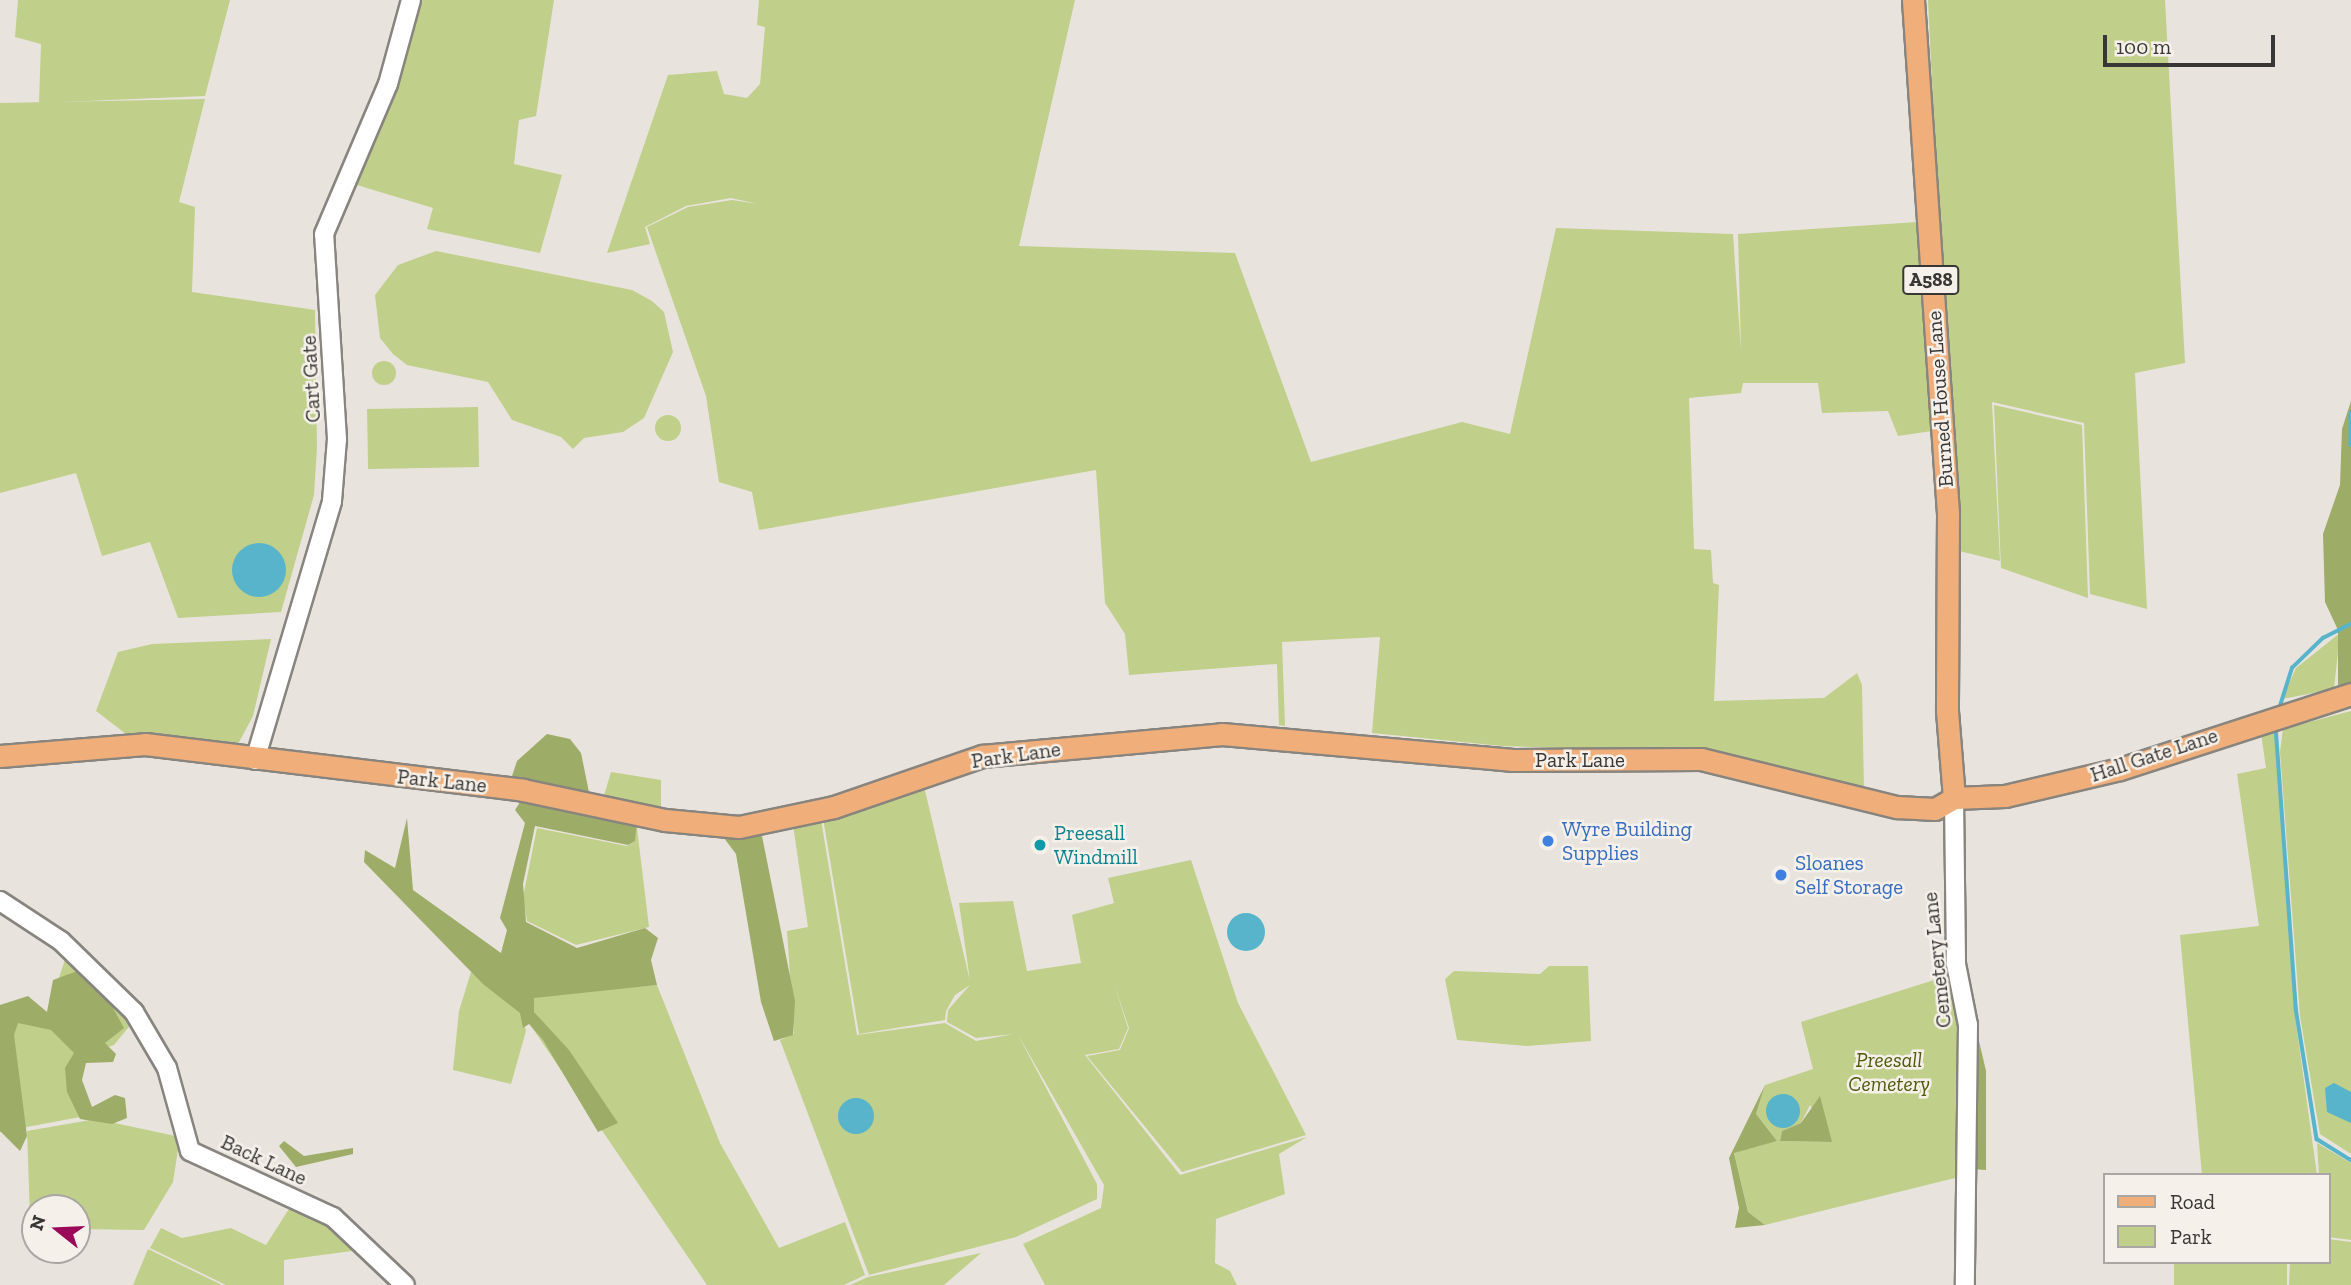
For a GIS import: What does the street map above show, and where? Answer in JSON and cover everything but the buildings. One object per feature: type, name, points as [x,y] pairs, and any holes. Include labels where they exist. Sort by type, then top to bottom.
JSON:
[{"type":"main road","name":"Burned House Lane","points":[[1913,0],[1948,513],[1947,699],[1954,798]]},
{"type":"main road","name":"Hall Gate Lane","points":[[1954,798],[1971,802],[2054,786],[2351,694]]},
{"type":"main road","name":"Park Lane","points":[[0,756],[119,741],[256,760],[523,790],[665,820],[739,827],[834,807],[982,756],[1222,734],[1513,760],[1701,759],[1897,807],[1935,809],[1954,798]]},
{"type":"street","name":"Cart Gate","points":[[256,760],[332,501],[337,439],[324,234],[388,84],[411,0]]},
{"type":"street","name":"Cemetery Lane","points":[[1954,798],[1950,860],[1956,964],[1968,1025],[1965,1285]]},
{"type":"street","name":"Back Lane","points":[[0,901],[61,941],[134,1012],[167,1068],[190,1151],[334,1217],[405,1285]]},
{"type":"green space","points":[[18,0],[230,0],[205,96],[39,103],[41,44],[15,37]]},
{"type":"green space","points":[[418,0],[554,0],[536,116],[519,120],[514,164],[562,175],[540,253],[427,229],[433,208],[357,185],[396,87]]},
{"type":"green space","points":[[759,0],[1075,0],[1019,246],[1235,253],[1311,462],[1462,422],[1510,434],[1556,228],[1733,234],[1741,351],[1738,234],[1917,222],[1932,431],[1898,436],[1888,411],[1822,413],[1818,383],[1743,383],[1741,393],[1689,398],[1694,549],[1711,550],[1713,583],[1719,585],[1714,701],[1824,698],[1857,673],[1862,685],[1864,792],[1678,752],[1502,746],[1372,733],[1380,637],[1282,642],[1285,726],[1279,725],[1277,664],[1129,675],[1125,634],[1105,603],[1096,470],[759,530],[752,492],[719,482],[706,396],[647,227],[688,207],[732,200],[758,204],[731,198],[686,206],[645,227],[650,244],[607,253],[668,75],[717,71],[724,94],[747,98],[760,84],[765,27],[757,25]]},
{"type":"green space","points":[[1928,0],[2165,0],[2185,363],[2135,373],[2147,609],[2090,594],[2084,423],[1992,402],[2000,561],[1955,550]]},
{"type":"green space","points":[[205,99],[179,202],[195,207],[192,292],[315,310],[317,448],[314,495],[281,612],[178,618],[150,542],[102,556],[76,473],[0,493],[0,103]]},
{"type":"green space","points":[[436,251],[632,290],[652,301],[664,312],[673,352],[644,418],[623,432],[584,438],[573,449],[561,437],[512,420],[488,382],[407,365],[393,354],[380,338],[375,295],[398,265]]},
{"type":"green space","points":[[384,361],[392,365],[396,373],[392,381],[384,385],[376,381],[372,373],[376,365]]},
{"type":"green space","points":[[2351,401],[2351,684],[2338,685],[2338,630],[2325,602],[2323,534],[2340,485],[2342,429]]},
{"type":"green space","points":[[1994,405],[2082,425],[2088,598],[2001,568]]},
{"type":"green space","points":[[478,407],[479,467],[368,469],[367,409]]},
{"type":"green space","points":[[668,415],[678,418],[681,428],[678,438],[668,441],[658,438],[655,428],[658,418]]},
{"type":"green space","points":[[2340,633],[2334,689],[2282,699],[2296,668]]},
{"type":"green space","points":[[271,639],[253,716],[238,744],[130,737],[96,711],[118,652],[152,644]]},
{"type":"green space","points":[[2351,711],[2351,1154],[2320,1134],[2300,1016],[2280,752],[2283,729]]},
{"type":"green space","points":[[2274,721],[2295,1016],[2317,1173],[2202,1173],[2180,935],[2259,926],[2237,774],[2266,768],[2260,726]]},
{"type":"green space","points":[[547,734],[570,739],[581,753],[590,797],[510,782],[517,761]]},
{"type":"green space","points":[[611,772],[661,780],[661,810],[603,799]]},
{"type":"green space","points":[[923,782],[970,981],[959,903],[1013,901],[1027,971],[1081,963],[1072,915],[1114,903],[1108,878],[1191,860],[1238,1003],[1306,1135],[1182,1172],[1087,1056],[1120,1050],[1129,1028],[1114,984],[1128,1028],[1119,1049],[1085,1055],[1180,1175],[1307,1137],[1279,1154],[1285,1194],[1216,1219],[1215,1263],[1230,1271],[1237,1285],[1045,1285],[1023,1244],[1101,1208],[1104,1185],[1017,1033],[1097,1184],[1097,1199],[1016,1237],[869,1275],[780,1040],[794,1034],[787,931],[808,927],[793,825],[821,820],[857,1035],[945,1023],[976,1041],[1014,1034],[976,1038],[947,1022],[948,1010],[970,985],[955,995],[946,1011],[945,1020],[859,1034],[823,818]]},
{"type":"green space","points":[[524,796],[637,822],[635,841],[628,845],[535,826],[523,884],[526,922],[577,948],[645,928],[658,938],[651,960],[657,985],[534,998],[534,1012],[569,1050],[618,1123],[598,1132],[543,1040],[529,1024],[523,1028],[520,1013],[483,984],[364,862],[365,850],[395,868],[407,818],[413,890],[501,953],[507,930],[500,918],[525,823],[515,810]]},
{"type":"green space","points":[[636,820],[649,927],[576,945],[527,921],[523,897],[537,828],[627,846],[635,841]]},
{"type":"green space","points":[[761,831],[795,1001],[793,1035],[774,1041],[761,1002],[736,854],[721,834]]},
{"type":"green space","points":[[67,954],[132,1023],[114,1045],[75,1058],[80,1117],[0,1132],[0,1005],[46,1016]]},
{"type":"green space","points":[[1549,966],[1588,966],[1591,1041],[1527,1046],[1457,1040],[1445,979],[1454,971],[1540,974]]},
{"type":"green space","points":[[80,970],[102,988],[124,1028],[105,1043],[116,1054],[113,1062],[86,1063],[82,1080],[92,1107],[115,1095],[125,1098],[127,1118],[112,1124],[80,1119],[67,1092],[65,1068],[74,1053],[51,1030],[18,1023],[14,1035],[27,1136],[20,1151],[0,1131],[0,1005],[28,996],[47,1012],[53,980]]},
{"type":"green space","points":[[471,972],[521,1013],[526,1031],[511,1084],[453,1070],[459,1011]]},
{"type":"green space","name":"Preesall Cemetery","points":[[1950,975],[1963,1027],[1955,1178],[1765,1225],[1748,1212],[1734,1152],[1777,1141],[1756,1114],[1765,1085],[1813,1069],[1801,1022]],"holes":[[[1810,1105],[1832,1142],[1780,1141],[1782,1131],[1801,1123]]]},
{"type":"green space","points":[[657,985],[720,1143],[779,1248],[845,1222],[865,1275],[844,1285],[707,1285],[527,1020],[531,996]]},
{"type":"green space","points":[[1979,1041],[1986,1071],[1986,1170],[1971,1169]]},
{"type":"green space","points":[[1765,1085],[1756,1114],[1777,1141],[1734,1153],[1748,1212],[1765,1225],[1735,1228],[1739,1208],[1729,1158]]},
{"type":"green space","points":[[1820,1096],[1832,1142],[1780,1141],[1782,1131],[1801,1123]]},
{"type":"green space","points":[[96,1119],[180,1137],[173,1182],[144,1230],[91,1229],[91,1194],[29,1194],[27,1131]]},
{"type":"green space","points":[[284,1141],[304,1156],[353,1148],[353,1154],[296,1167],[279,1146]]},
{"type":"green space","points":[[2317,1143],[2351,1163],[2351,1240],[2330,1237],[2330,1173],[2319,1173]]},
{"type":"green space","points":[[294,1201],[367,1249],[284,1260],[284,1285],[226,1285],[150,1248],[161,1228],[182,1238],[231,1228],[266,1245]]},
{"type":"green space","points":[[2330,1239],[2351,1242],[2351,1285],[2289,1285],[2290,1264],[2330,1264]]},
{"type":"green space","points":[[148,1249],[222,1285],[133,1285]]},
{"type":"green space","points":[[981,1253],[944,1285],[850,1285],[868,1277]]},
{"type":"green space","points":[[2174,1264],[2287,1264],[2287,1285],[2174,1285]]},
{"type":"water","points":[[259,543],[278,551],[286,570],[278,589],[259,597],[240,589],[232,570],[240,551]]},
{"type":"water","points":[[1246,913],[1260,918],[1265,932],[1260,946],[1246,951],[1232,946],[1227,932],[1232,918]]},
{"type":"water","points":[[2334,1083],[2351,1092],[2351,1123],[2327,1112],[2325,1088]]},
{"type":"water","points":[[1783,1094],[1795,1099],[1800,1111],[1795,1123],[1783,1128],[1771,1123],[1766,1111],[1771,1099]]},
{"type":"water","points":[[856,1098],[869,1103],[874,1116],[869,1129],[856,1134],[843,1129],[838,1116],[843,1103]]},
{"type":"waterway","points":[[2351,413],[2351,445]]},
{"type":"waterway","points":[[2279,709],[2292,668],[2323,638],[2351,624]]},
{"type":"waterway","points":[[2276,726],[2296,1008],[2317,1139],[2351,1160]]},
{"type":"place","name":"Wyre Building Supplies","points":[[1548,841]]},
{"type":"place","name":"Preesall Windmill","points":[[1040,845]]},
{"type":"place","name":"Sloanes Self Storage","points":[[1781,875]]}]
